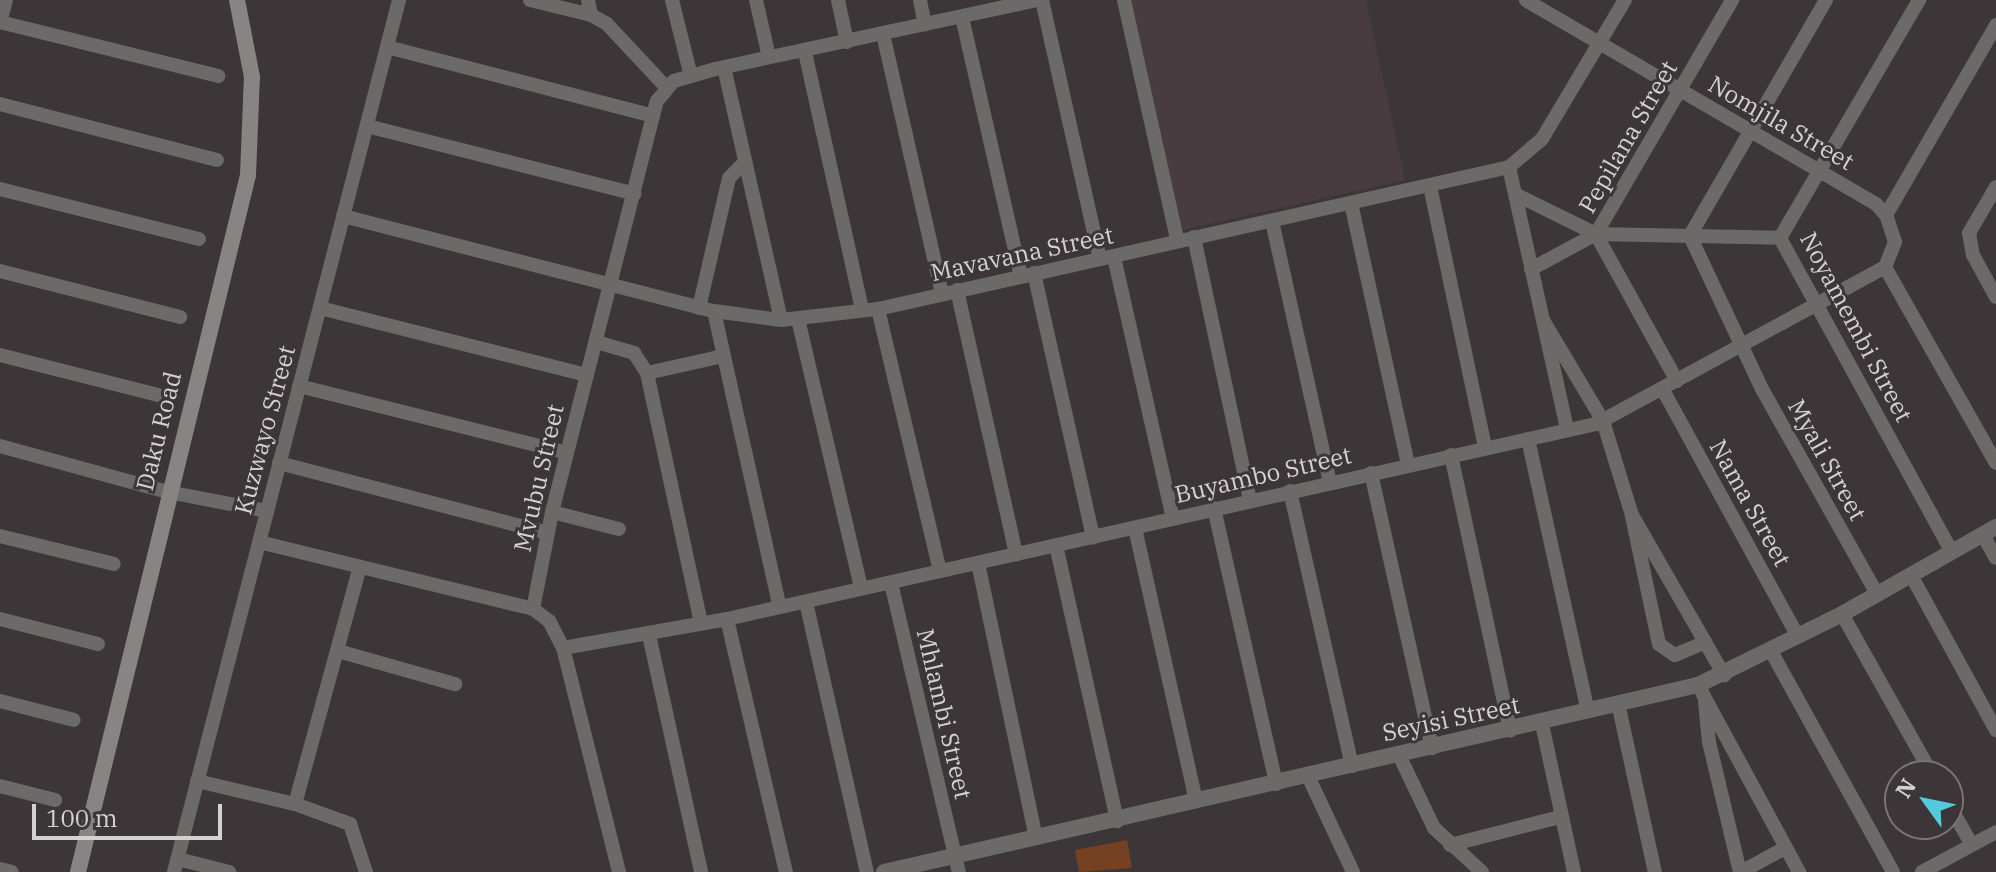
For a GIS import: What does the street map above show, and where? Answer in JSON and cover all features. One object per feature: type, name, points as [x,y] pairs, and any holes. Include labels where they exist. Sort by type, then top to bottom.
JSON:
[{"type":"main road","name":"Daku Road","points":[[78,872],[168,492],[248,175],[252,77],[237,0]]},
{"type":"street","points":[[6,0],[0,22],[218,76]]},
{"type":"street","name":"Kuzwayo Street","points":[[176,866],[399,0]]},
{"type":"street","points":[[530,0],[589,8],[666,87],[724,67],[962,17],[1002,4],[1039,0],[1173,518]]},
{"type":"street","points":[[672,0],[691,76]]},
{"type":"street","points":[[756,0],[769,57]]},
{"type":"street","points":[[838,0],[847,42]]},
{"type":"street","points":[[920,0],[925,25]]},
{"type":"street","points":[[1124,0],[1177,240]]},
{"type":"street","name":"Nomjila Street","points":[[1526,0],[1749,129],[1886,215]]},
{"type":"street","name":"Mavavana Street","points":[[343,216],[707,310],[781,320],[878,309],[1509,167],[1542,139],[1625,0]]},
{"type":"street","name":"Pepilana Street","points":[[1677,381],[1596,234],[1732,0]]},
{"type":"street","points":[[1690,236],[1826,0]]},
{"type":"street","name":"Noyamembi Street","points":[[1919,0],[1780,238],[1952,552]]},
{"type":"street","points":[[962,17],[1093,537]]},
{"type":"street","points":[[1996,25],[1886,215],[1895,242],[1885,267],[1996,463]]},
{"type":"street","points":[[883,34],[1016,554]]},
{"type":"street","points":[[387,47],[653,116]]},
{"type":"street","points":[[805,52],[862,310]]},
{"type":"street","points":[[724,67],[781,320]]},
{"type":"street","name":"Mvubu Street","points":[[533,609],[547,533],[567,453],[653,116],[666,87]]},
{"type":"street","points":[[0,104],[217,160]]},
{"type":"street","points":[[367,126],[635,194]]},
{"type":"street","points":[[745,162],[729,178],[707,310],[723,356],[779,605]]},
{"type":"street","points":[[1509,167],[1567,428]]},
{"type":"street","points":[[1430,186],[1485,446]]},
{"type":"street","points":[[1996,187],[1969,233],[1969,245],[1996,297]]},
{"type":"street","points":[[0,189],[199,239]]},
{"type":"street","points":[[1515,194],[1596,234],[1780,238]]},
{"type":"street","points":[[1351,203],[1408,464]]},
{"type":"street","points":[[1272,221],[1330,482]]},
{"type":"street","points":[[1531,269],[1596,234]]},
{"type":"street","name":"Myali Street","points":[[1690,236],[1744,344],[1762,389],[1877,594]]},
{"type":"street","points":[[1194,237],[1250,500]]},
{"type":"street","name":"Buyambo Street","points":[[563,648],[649,635],[779,605],[806,602],[1603,421],[1819,307],[1885,267]]},
{"type":"street","points":[[0,271],[180,317]]},
{"type":"street","points":[[320,308],[587,375]]},
{"type":"street","points":[[878,309],[940,571]]},
{"type":"street","points":[[798,319],[861,588]]},
{"type":"street","points":[[1543,320],[1603,421],[1632,515],[1659,644],[1675,655],[1705,642]]},
{"type":"street","points":[[596,342],[634,353],[647,373],[701,623]]},
{"type":"street","points":[[0,355],[158,395]]},
{"type":"street","points":[[647,373],[723,356]]},
{"type":"street","points":[[299,386],[567,453]]},
{"type":"street","name":"Nama Street","points":[[1663,390],[1798,637]]},
{"type":"street","points":[[1528,439],[1588,711]]},
{"type":"street","points":[[0,446],[168,492],[267,511]]},
{"type":"street","points":[[1451,455],[1510,731]]},
{"type":"street","points":[[279,463],[547,533]]},
{"type":"street","points":[[1371,473],[1432,748]]},
{"type":"street","points":[[1290,491],[1352,766]]},
{"type":"street","points":[[1214,508],[1276,784]]},
{"type":"street","points":[[552,512],[619,529]]},
{"type":"street","points":[[1632,515],[1724,675]]},
{"type":"street","points":[[1135,528],[1196,801]]},
{"type":"street","points":[[1990,531],[1996,558]]},
{"type":"street","name":"Seyisi Street","points":[[884,872],[956,864],[1036,838],[1542,724],[1618,703],[1702,691],[1724,675],[1842,614],[1990,531]]},
{"type":"street","points":[[0,536],[114,564]]},
{"type":"street","points":[[259,542],[533,609],[549,621],[563,648],[619,872]]},
{"type":"street","points":[[1056,545],[1117,821]]},
{"type":"street","points":[[978,563],[1036,838]]},
{"type":"street","points":[[295,804],[360,567]]},
{"type":"street","points":[[1911,575],[1996,730]]},
{"type":"street","name":"Mhlambi Street","points":[[891,583],[956,864]]},
{"type":"street","points":[[806,602],[867,872]]},
{"type":"street","points":[[1842,614],[1924,760]]},
{"type":"street","points":[[0,619],[98,644]]},
{"type":"street","points":[[727,619],[786,872]]},
{"type":"street","points":[[649,635],[701,872]]},
{"type":"street","points":[[338,651],[455,684]]},
{"type":"street","points":[[1771,651],[1893,872]]},
{"type":"street","points":[[1702,691],[1799,872]]},
{"type":"street","points":[[1702,691],[1709,742],[1740,872],[1785,848]]},
{"type":"street","points":[[0,701],[74,720]]},
{"type":"street","points":[[1618,703],[1655,872]]},
{"type":"street","points":[[1542,724],[1574,872]]},
{"type":"street","points":[[1399,755],[1434,828],[1482,872]]},
{"type":"street","points":[[1308,776],[1353,872]]},
{"type":"street","points":[[197,781],[295,804],[350,824],[366,872]]},
{"type":"street","points":[[0,786],[55,800]]},
{"type":"street","points":[[1450,845],[1560,817]]},
{"type":"street","points":[[1964,831],[1972,845]]},
{"type":"street","points":[[1922,872],[1996,832]]},
{"type":"street","points":[[176,866],[229,872]]},
{"type":"street","points":[[0,869],[12,872]]},
{"type":"shaded area","points":[[1128,0],[1366,0],[1405,180],[1173,232]]},
{"type":"shaded area","points":[[1127,840],[1132,868],[1079,872],[1075,850]]}]
